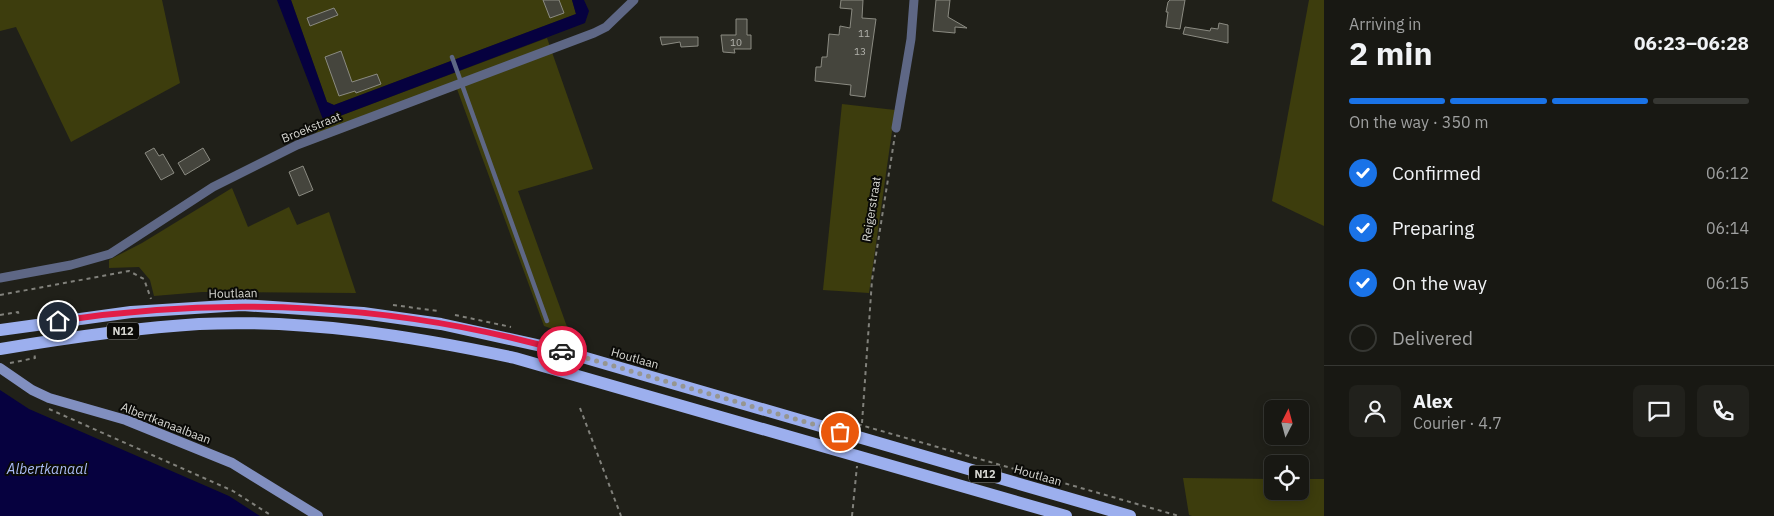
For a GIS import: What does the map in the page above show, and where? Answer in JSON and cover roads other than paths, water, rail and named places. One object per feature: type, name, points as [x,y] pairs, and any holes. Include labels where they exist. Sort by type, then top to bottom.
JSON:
[{"type":"main road","name":"Houtlaan","points":[[1,330],[130,312],[242,305],[346,312],[441,324],[555,349],[1130,516]]},
{"type":"main road","name":"N12","points":[[2,349],[107,333],[200,324],[301,326],[360,331],[438,342],[515,358],[1066,516]]},
{"type":"street","name":"Broekstraat","points":[[0,278],[72,265],[110,254],[213,187],[297,145],[460,78],[594,33],[606,27],[634,0]]},
{"type":"street","points":[[896,128],[911,39],[914,0]]},
{"type":"street","name":"Albertkanaalbaan","points":[[0,368],[32,390],[49,398],[126,420],[232,463],[318,516]]},
{"type":"lane","points":[[452,57],[547,321]]},
{"type":"water","points":[[277,0],[291,0],[327,102],[334,105],[576,14],[572,0],[584,0],[589,11],[585,23],[324,122]]},
{"type":"water","name":"Albertkanaal","points":[[0,390],[29,409],[229,496],[260,516],[0,516]]}]
